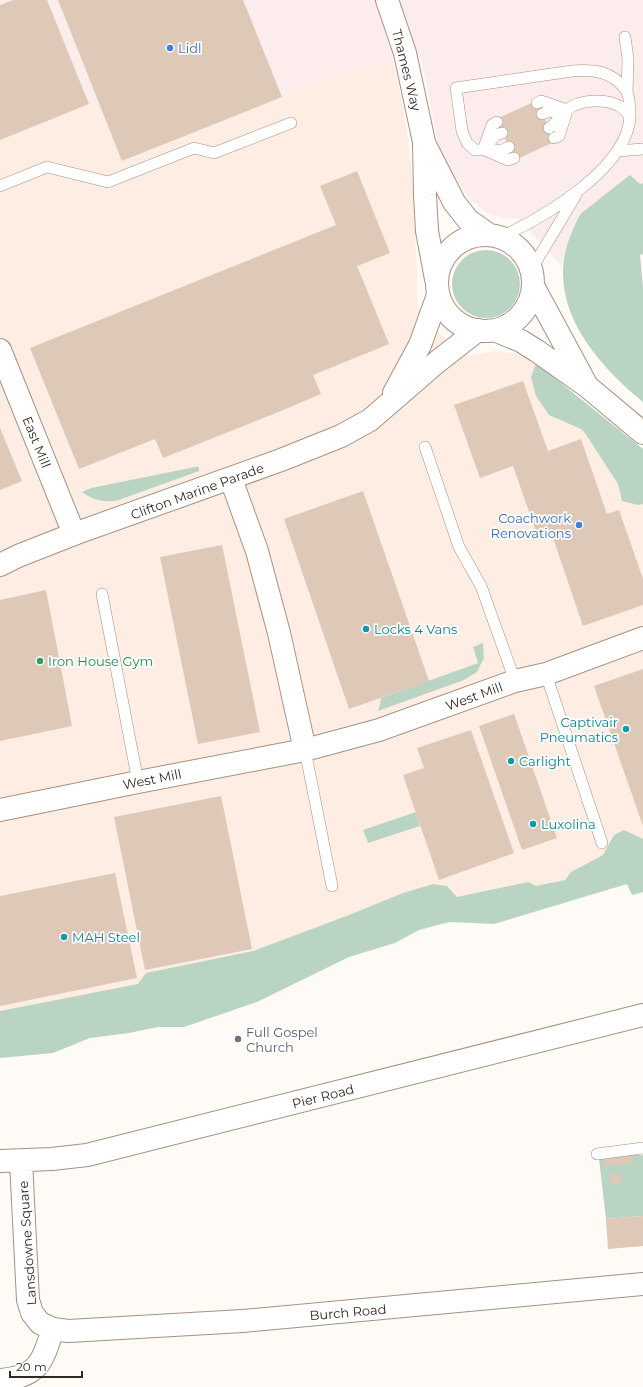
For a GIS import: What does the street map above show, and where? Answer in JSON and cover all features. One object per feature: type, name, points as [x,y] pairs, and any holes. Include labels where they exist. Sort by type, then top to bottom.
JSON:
[{"type":"street","name":"Thames Way","points":[[387,0],[405,53],[424,142],[427,231],[437,288]]},
{"type":"street","name":"Thames Way","points":[[424,142],[454,202],[468,220],[494,236]]},
{"type":"street","points":[[588,387],[532,278],[524,255],[513,244],[494,236],[474,235],[462,240],[451,248],[439,269],[437,288],[443,307],[451,317],[464,326],[486,330],[521,341],[588,387],[643,433]]},
{"type":"street","points":[[486,330],[508,324],[520,315],[529,301],[532,278]]},
{"type":"street","name":"Clifton Marine Parade","points":[[388,405],[420,345],[437,288]]},
{"type":"street","name":"Clifton Marine Parade","points":[[0,565],[18,556],[74,534],[231,479],[341,436],[370,420],[437,362],[486,330]]},
{"type":"street","name":"East Mill","points":[[0,350],[74,534]]},
{"type":"street","points":[[231,479],[257,551],[279,633],[304,750]]},
{"type":"street","name":"West Mill","points":[[0,810],[304,750],[379,730],[515,681],[546,674],[643,638]]},
{"type":"street","name":"Pier Road","points":[[10,1161],[52,1159],[87,1155],[641,1018]]},
{"type":"street","name":"Lansdowne Square","points":[[10,1161],[28,1300],[32,1313],[40,1323],[53,1329]]},
{"type":"street","name":"Burch Road","points":[[53,1329],[68,1331],[120,1329],[244,1321],[643,1284]]},
{"type":"street","points":[[0,1380],[17,1379],[29,1373],[40,1363],[45,1354],[53,1329]]},
{"type":"lane","points":[[494,236],[539,218],[580,190],[602,169],[617,151],[624,138],[630,116],[627,93],[628,59],[624,37]]},
{"type":"lane","points":[[509,147],[503,150],[475,150],[467,143],[462,131],[456,88],[587,70],[604,72],[622,85],[627,93]]},
{"type":"lane","points":[[542,114],[567,110],[580,104],[593,101],[611,102],[621,107],[630,116]]},
{"type":"lane","points":[[537,103],[541,102],[567,110]]},
{"type":"lane","points":[[549,128],[567,110]]},
{"type":"lane","points":[[554,138],[559,136],[567,110]]},
{"type":"lane","points":[[483,150],[492,125],[497,122]]},
{"type":"lane","points":[[0,186],[47,167],[108,182],[194,148],[214,153],[292,123]]},
{"type":"lane","points":[[483,150],[496,135],[502,133]]},
{"type":"lane","points":[[617,151],[643,149]]},
{"type":"lane","points":[[483,150],[508,160],[514,158]]},
{"type":"lane","points":[[532,278],[580,190]]},
{"type":"lane","points":[[425,447],[459,547],[481,586],[515,681]]},
{"type":"lane","points":[[102,594],[138,782]]},
{"type":"lane","points":[[546,674],[602,843]]},
{"type":"lane","points":[[304,750],[332,886]]},
{"type":"lane","points":[[597,1154],[643,1148]]},
{"type":"shaded area","points":[[0,0],[643,0],[643,183],[566,248],[562,266],[517,218],[505,218],[486,212],[471,200],[455,180],[442,156],[438,145],[425,75],[419,54],[342,73],[122,161],[98,100],[0,140]]},
{"type":"shaded area","points":[[394,61],[406,124],[412,175],[417,273],[417,304],[440,334],[468,356],[496,351],[523,355],[536,363],[643,449],[643,869],[0,1026],[0,140],[98,100],[123,161],[342,73]]},
{"type":"green space","points":[[630,175],[640,184],[643,183],[643,254],[640,255],[643,287],[643,402],[608,369],[592,350],[579,330],[569,308],[564,285],[564,261],[570,237],[579,217],[584,211]]},
{"type":"green space","points":[[486,250],[499,253],[510,260],[517,271],[520,284],[517,297],[510,308],[499,315],[486,318],[473,315],[462,308],[455,297],[452,284],[455,271],[462,260],[473,253]]},
{"type":"green space","points":[[536,363],[643,449],[643,504],[638,505],[622,501],[618,484],[585,433],[581,429],[549,415],[536,396],[531,377]]},
{"type":"green space","points":[[199,467],[199,471],[119,500],[100,500],[82,492],[91,488]]},
{"type":"green space","points":[[483,643],[484,658],[477,672],[464,680],[378,711],[381,698],[478,663],[473,647]]},
{"type":"green space","points":[[416,812],[420,826],[368,843],[363,830]]},
{"type":"green space","points":[[624,830],[643,839],[643,892],[632,895],[627,884],[494,924],[449,922],[419,930],[395,943],[349,957],[257,1002],[184,1027],[158,1027],[129,1033],[90,1038],[53,1053],[0,1058],[0,1011],[138,984],[146,973],[253,951],[403,893],[433,884],[447,886],[457,897],[528,882],[536,886],[565,880],[571,872],[603,855],[614,835]]},
{"type":"green space","points":[[643,1155],[643,1216],[606,1219],[599,1159]]},
{"type":"building","points":[[13,0],[47,0],[89,104],[0,140],[0,5]]},
{"type":"building","name":"Lidl","points":[[58,0],[243,0],[282,97],[122,161]]},
{"type":"building","points":[[536,101],[556,141],[515,160],[496,119]]},
{"type":"building","points":[[357,171],[390,253],[357,266],[389,344],[313,375],[321,394],[276,413],[163,458],[155,439],[79,469],[30,348],[336,225],[320,186]]},
{"type":"building","name":"Coachwork Renovations","points":[[523,381],[548,451],[581,439],[607,514],[619,510],[643,579],[643,605],[583,626],[552,535],[539,540],[513,466],[480,478],[454,405]]},
{"type":"building","points":[[0,428],[22,481],[0,490]]},
{"type":"building","name":"Locks 4 Vans","points":[[363,491],[429,681],[349,709],[284,519]]},
{"type":"building","points":[[222,545],[260,732],[198,744],[160,557]]},
{"type":"building","name":"Iron House Gym","points":[[46,590],[72,726],[0,741],[0,600]]},
{"type":"building","points":[[643,669],[643,826],[594,686]]},
{"type":"building","points":[[514,714],[557,838],[522,850],[479,726]]},
{"type":"building","points":[[471,730],[514,853],[439,880],[403,775],[424,768],[417,748]]},
{"type":"building","points":[[221,796],[252,949],[145,970],[114,817]]},
{"type":"building","name":"MAH Steel","points":[[115,873],[137,978],[0,1006],[0,896]]},
{"type":"building","points":[[632,1155],[634,1163],[604,1166],[604,1158]]},
{"type":"building","points":[[621,1173],[622,1182],[611,1184],[609,1175]]},
{"type":"building","points":[[643,1216],[643,1246],[608,1249],[606,1219]]},
{"type":"place","name":"Lidl","points":[[170,48]]},
{"type":"place","name":"Coachwork Renovations","points":[[579,525]]},
{"type":"place","name":"Locks 4 Vans","points":[[366,629]]},
{"type":"place","name":"Iron House Gym","points":[[40,661]]},
{"type":"place","name":"Captivair Pneumatics","points":[[626,729]]},
{"type":"place","name":"Carlight","points":[[511,761]]},
{"type":"place","name":"Luxolina","points":[[533,824]]},
{"type":"place","name":"MAH Steel","points":[[64,937]]},
{"type":"place","name":"Full Gospel Church","points":[[238,1039]]}]
